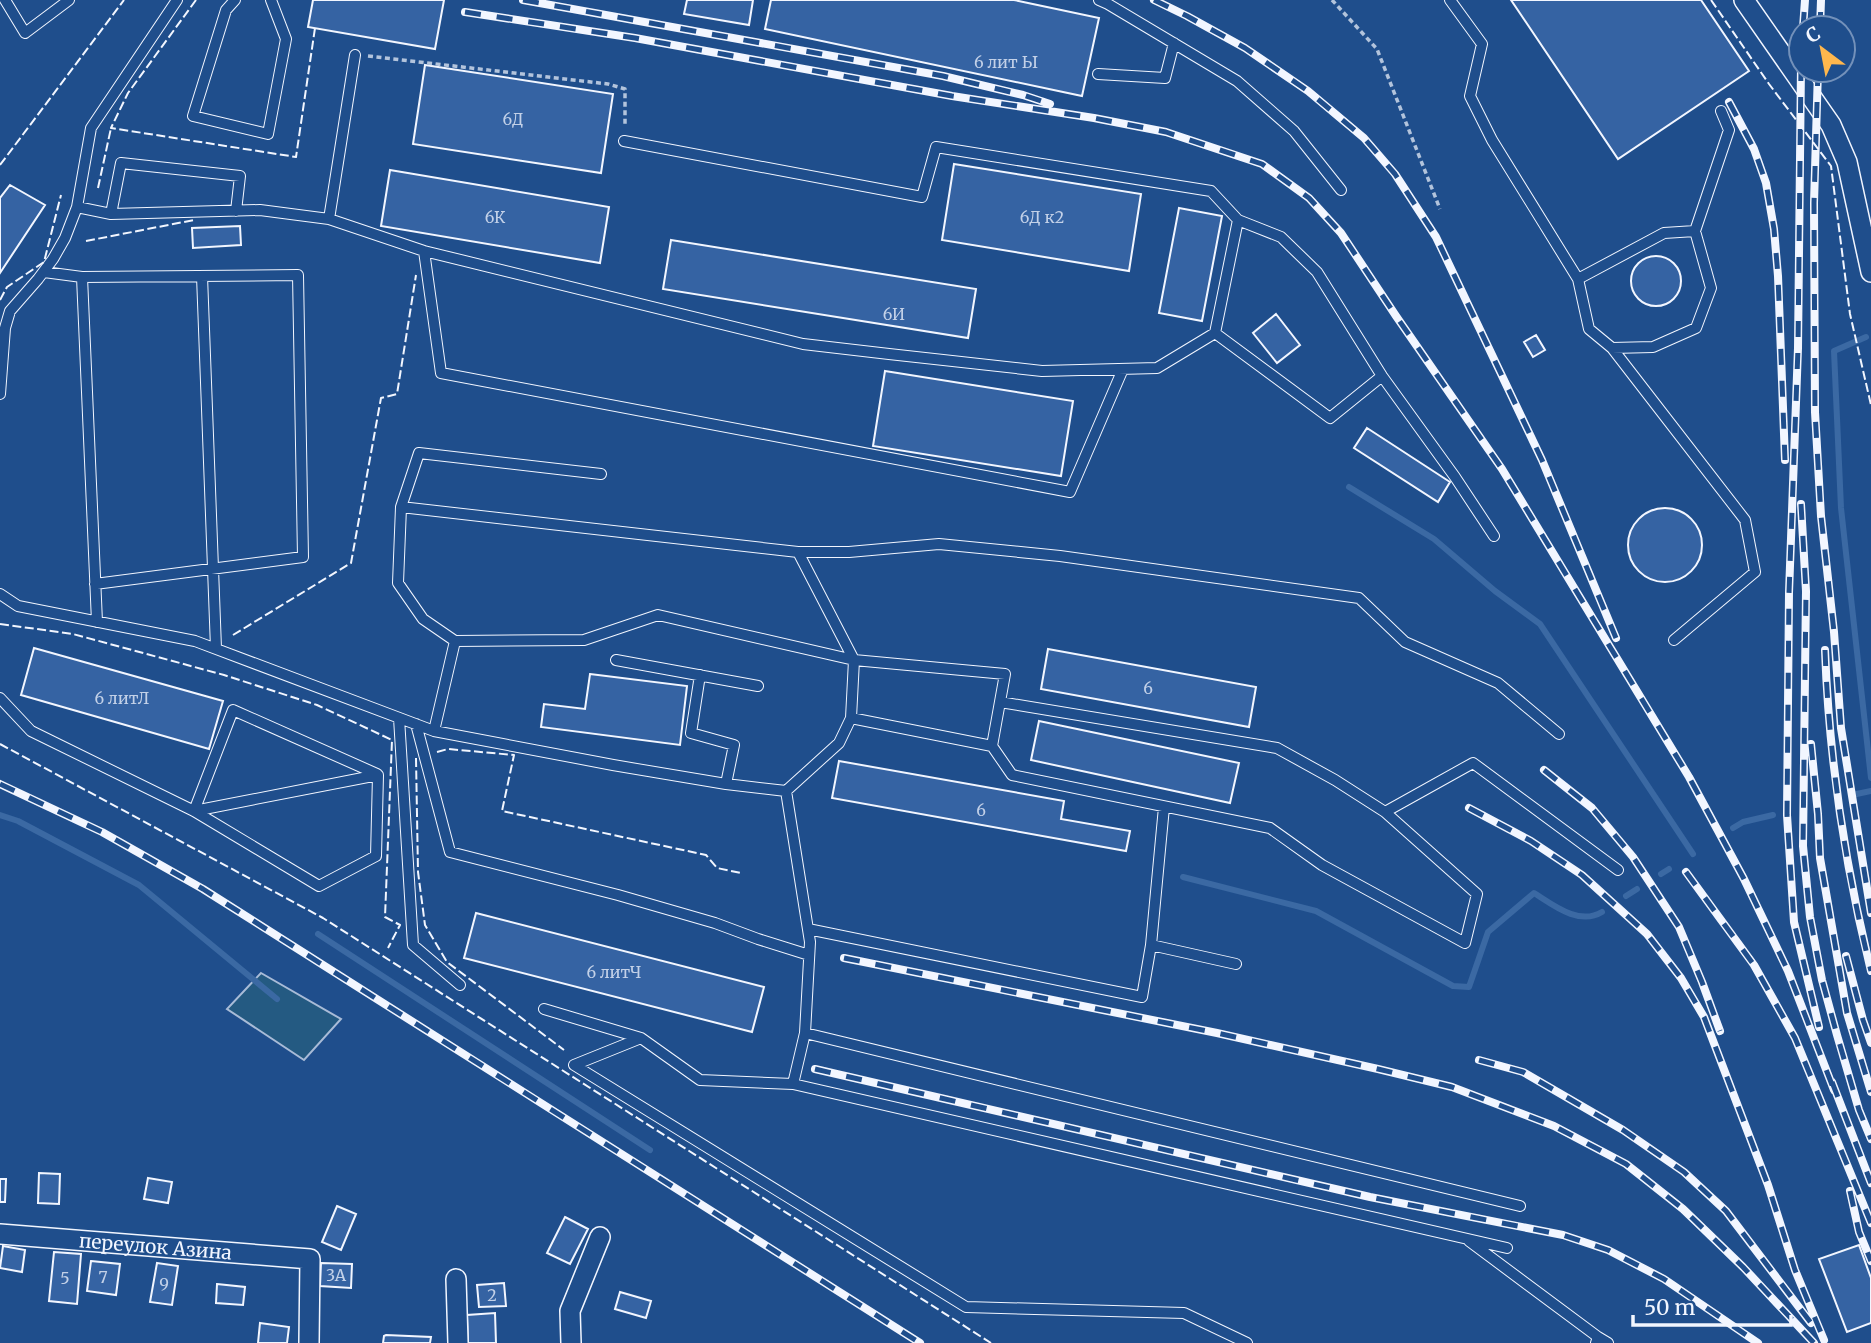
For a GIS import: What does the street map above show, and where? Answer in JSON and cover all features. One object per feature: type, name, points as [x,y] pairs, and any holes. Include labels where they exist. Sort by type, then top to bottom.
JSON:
[{"type":"street","points":[[1744,0],[1831,125],[1847,162],[1871,272]]},
{"type":"street","name":"переулок Азина","points":[[0,1234],[310,1259],[309,1343]]},
{"type":"street","points":[[571,1343],[570,1311],[600,1237]]},
{"type":"street","points":[[456,1279],[458,1343]]},
{"type":"lane","points":[[5,0],[25,33],[69,0]]},
{"type":"lane","points":[[0,394],[5,328],[10,311],[44,272],[65,238],[78,207],[91,128],[177,0]]},
{"type":"lane","points":[[235,0],[226,10],[193,116],[268,134],[286,39],[271,0]]},
{"type":"lane","points":[[1099,0],[1237,81],[1294,131],[1341,190]]},
{"type":"lane","points":[[1450,0],[1482,44],[1470,96],[1492,140],[1578,279],[1589,329],[1612,348],[1745,520],[1755,572],[1674,640]]},
{"type":"lane","points":[[1098,74],[1165,78],[1174,43]]},
{"type":"lane","points":[[329,219],[355,55]]},
{"type":"lane","points":[[1612,348],[1653,347],[1696,328],[1711,288],[1695,231],[1729,130],[1721,111]]},
{"type":"lane","points":[[624,141],[922,197],[936,147],[1211,191],[1238,220],[1281,237],[1317,272],[1382,376],[1494,536]]},
{"type":"lane","points":[[111,214],[121,163],[240,176],[236,211]]},
{"type":"lane","points":[[78,207],[111,214],[260,210],[329,219],[424,251],[803,344],[1042,370],[1157,368],[1215,333],[1238,220]]},
{"type":"lane","points":[[1578,279],[1664,233],[1695,231]]},
{"type":"lane","points":[[424,251],[441,373],[1070,492],[1123,369]]},
{"type":"lane","points":[[44,272],[82,277],[298,275],[303,557],[95,584]]},
{"type":"lane","points":[[202,276],[216,648]]},
{"type":"lane","points":[[82,277],[97,622]]},
{"type":"lane","points":[[1215,333],[1330,418],[1382,376]]},
{"type":"lane","points":[[601,474],[419,453],[401,508],[398,583],[424,619],[455,641],[584,640],[658,615],[855,660],[1005,674],[992,747]]},
{"type":"lane","points":[[401,508],[798,552],[849,552],[939,544],[1060,556],[1359,598],[1405,642],[1498,683],[1559,734]]},
{"type":"lane","points":[[0,594],[18,607],[195,641],[434,731],[613,765],[786,791],[839,743],[851,718],[855,660],[798,552]]},
{"type":"lane","points":[[434,731],[455,641]]},
{"type":"lane","points":[[616,660],[758,686]]},
{"type":"lane","points":[[700,675],[691,733],[734,745],[726,784]]},
{"type":"lane","points":[[0,698],[31,732],[194,811],[318,886],[376,856],[378,775]]},
{"type":"lane","points":[[851,718],[992,747],[1012,775],[1270,828],[1322,865],[1465,943],[1478,894],[1385,812],[1277,748],[1000,702]]},
{"type":"lane","points":[[194,811],[233,710],[378,775]]},
{"type":"lane","points":[[399,718],[413,945],[460,985]]},
{"type":"lane","points":[[416,724],[450,852],[630,898],[809,955]]},
{"type":"lane","points":[[1385,812],[1473,763],[1618,870]]},
{"type":"lane","points":[[194,811],[378,775]]},
{"type":"lane","points":[[786,791],[808,929],[809,955],[805,1033],[793,1084]]},
{"type":"lane","points":[[808,929],[1142,997],[1151,945],[1164,807]]},
{"type":"lane","points":[[1151,945],[1236,964]]},
{"type":"lane","points":[[544,1009],[641,1038],[700,1080],[793,1084],[1507,1248]]},
{"type":"lane","points":[[805,1033],[1521,1206]]},
{"type":"lane","points":[[641,1038],[574,1065],[966,1307],[1184,1313],[1247,1343]]},
{"type":"lane","points":[[1465,1238],[1601,1341]]},
{"type":"path","points":[[1335,1],[1377,49],[1440,209]]},
{"type":"path","points":[[355,55],[608,84],[625,89],[624,141]]},
{"type":"shaded area","points":[[261,973],[341,1019],[304,1060],[227,1009]]},
{"type":"building","points":[[313,0],[444,0],[435,49],[308,27]]},
{"type":"building","points":[[687,0],[753,0],[749,25],[684,14]]},
{"type":"building","points":[[771,0],[1014,0],[1099,18],[1082,96],[765,29]]},
{"type":"building","points":[[1511,0],[1701,0],[1749,71],[1618,159]]},
{"type":"building","points":[[425,65],[613,94],[601,173],[413,144]]},
{"type":"building","points":[[954,164],[1141,194],[1129,271],[942,240]]},
{"type":"building","points":[[390,170],[609,207],[600,263],[381,226]]},
{"type":"building","points":[[10,185],[45,205],[0,273],[0,198]]},
{"type":"building","points":[[1179,208],[1222,216],[1202,321],[1159,313]]},
{"type":"building","points":[[240,226],[241,245],[193,248],[192,228]]},
{"type":"building","points":[[671,240],[976,289],[968,338],[663,289]]},
{"type":"building","points":[[1656,256],[1673,264],[1681,281],[1673,298],[1656,306],[1639,298],[1631,281],[1639,264]]},
{"type":"building","points":[[1276,314],[1300,345],[1277,363],[1253,333]]},
{"type":"building","points":[[1536,335],[1545,350],[1533,357],[1524,342]]},
{"type":"building","points":[[885,371],[1073,401],[1061,476],[873,446]]},
{"type":"building","points":[[1367,428],[1450,482],[1438,502],[1354,448]]},
{"type":"building","points":[[1658,508],[1672,508],[1686,514],[1696,524],[1702,545],[1700,559],[1686,576],[1672,582],[1658,582],[1644,576],[1634,566],[1628,552],[1628,538],[1634,524],[1644,514]]},
{"type":"building","points":[[34,648],[223,701],[209,749],[21,695]]},
{"type":"building","points":[[1048,649],[1256,687],[1249,727],[1041,689]]},
{"type":"building","points":[[590,674],[687,686],[680,745],[541,727],[544,704],[585,709]]},
{"type":"building","points":[[1039,721],[1239,763],[1230,803],[1031,760]]},
{"type":"building","points":[[839,761],[1064,801],[1061,819],[1130,831],[1126,851],[832,798]]},
{"type":"building","points":[[476,913],[764,987],[752,1032],[464,958]]},
{"type":"building","points":[[39,1173],[60,1174],[59,1204],[38,1203]]},
{"type":"building","points":[[148,1178],[172,1182],[168,1203],[144,1199]]},
{"type":"building","points":[[0,1179],[6,1179],[5,1202],[0,1202]]},
{"type":"building","points":[[337,1206],[356,1214],[341,1250],[322,1242]]},
{"type":"building","points":[[565,1217],[588,1229],[570,1264],[547,1253]]},
{"type":"building","points":[[1859,1245],[1871,1278],[1871,1323],[1847,1332],[1819,1259]]},
{"type":"building","points":[[3,1246],[25,1250],[22,1272],[0,1268]]},
{"type":"building","points":[[54,1252],[81,1254],[77,1304],[49,1301]]},
{"type":"building","points":[[91,1261],[120,1264],[116,1295],[87,1291]]},
{"type":"building","points":[[157,1263],[178,1266],[172,1305],[150,1302]]},
{"type":"building","points":[[321,1263],[352,1264],[351,1288],[320,1286]]},
{"type":"building","points":[[504,1283],[506,1306],[479,1307],[477,1285]]},
{"type":"building","points":[[217,1284],[245,1287],[243,1305],[216,1303]]},
{"type":"building","points":[[620,1292],[651,1301],[646,1318],[615,1309]]},
{"type":"building","points":[[495,1313],[496,1343],[468,1343],[467,1315]]},
{"type":"building","points":[[260,1323],[289,1327],[287,1343],[258,1343]]},
{"type":"building","points":[[386,1335],[431,1337],[430,1343],[383,1343]]},
{"type":"waterway","points":[[1866,337],[1834,351],[1841,508],[1871,778]]},
{"type":"waterway","points":[[1349,487],[1434,539],[1495,591],[1540,624],[1693,854]]},
{"type":"waterway","points":[[1852,795],[1871,791]]},
{"type":"waterway","points":[[0,815],[18,821],[139,885],[277,999]]},
{"type":"waterway","points":[[1733,828],[1743,822],[1773,815]]},
{"type":"waterway","points":[[1661,874],[1669,869]]},
{"type":"waterway","points":[[1183,877],[1316,911],[1453,986],[1469,987],[1488,932],[1534,893],[1575,915],[1584,917],[1602,912]]},
{"type":"waterway","points":[[1626,896],[1637,889]]},
{"type":"waterway","points":[[318,934],[650,1150]]},
{"type":"railway","points":[[523,0],[943,76],[1050,104]]},
{"type":"railway","points":[[1154,0],[1245,48],[1308,91],[1364,138],[1395,174],[1436,237],[1542,460],[1616,638]]},
{"type":"railway","points":[[1804,14],[1805,0]]},
{"type":"railway","points":[[1820,14],[1821,0]]},
{"type":"railway","points":[[465,12],[635,38],[1166,132],[1262,164],[1309,198],[1341,233],[1502,469],[1689,777],[1744,879],[1788,971],[1834,1090]]},
{"type":"railway","points":[[1801,84],[1798,348],[1789,593],[1787,815],[1794,922],[1819,1027]]},
{"type":"railway","points":[[1818,84],[1814,203],[1815,412],[1821,516],[1841,728],[1871,913]]},
{"type":"railway","points":[[1729,102],[1754,149],[1766,183],[1774,229],[1785,460]]},
{"type":"railway","points":[[1801,504],[1806,591],[1803,846],[1810,917],[1822,980],[1837,1035],[1859,1110],[1871,1139]]},
{"type":"railway","points":[[1825,650],[1834,771],[1853,892],[1871,971]]},
{"type":"railway","points":[[1811,744],[1820,858],[1847,1013],[1871,1092]]},
{"type":"railway","points":[[1544,770],[1592,808],[1633,857],[1679,927],[1720,1031]]},
{"type":"railway","points":[[0,784],[102,832],[203,889],[920,1343]]},
{"type":"railway","points":[[1469,808],[1531,841],[1582,875],[1647,934],[1681,978],[1704,1017],[1768,1185],[1795,1270],[1824,1340]]},
{"type":"railway","points":[[1686,872],[1754,965],[1795,1038],[1871,1223]]},
{"type":"railway","points":[[1846,956],[1871,1043]]},
{"type":"railway","points":[[844,958],[1217,1033],[1378,1069],[1452,1087],[1554,1126],[1626,1164],[1683,1209],[1743,1267],[1814,1343]]},
{"type":"railway","points":[[1479,1060],[1523,1072],[1623,1130],[1684,1172],[1726,1211],[1811,1323]]},
{"type":"railway","points":[[815,1069],[1370,1197],[1563,1235],[1608,1250],[1664,1279],[1758,1343]]},
{"type":"railway","points":[[1832,1082],[1871,1183]]},
{"type":"railway","points":[[1850,1191],[1859,1232],[1871,1261]]},
{"type":"fence","points":[[0,165],[124,0]]},
{"type":"fence","points":[[196,0],[128,93],[111,128],[296,157],[315,28]]},
{"type":"fence","points":[[1711,0],[1769,84],[1831,166],[1850,314],[1871,405]]},
{"type":"fence","points":[[98,188],[111,128]]},
{"type":"fence","points":[[0,300],[7,287],[44,262],[61,195]]},
{"type":"fence","points":[[86,241],[194,220]]},
{"type":"fence","points":[[233,635],[351,563],[381,398],[397,394],[416,275]]},
{"type":"fence","points":[[0,624],[73,634],[224,675],[317,705],[392,740],[385,917],[400,925],[388,948]]},
{"type":"fence","points":[[0,744],[323,918],[991,1343]]},
{"type":"fence","points":[[437,752],[448,749],[514,755],[502,811],[706,855],[717,868],[741,873]]},
{"type":"fence","points":[[416,758],[418,872],[425,925],[447,962],[564,1050]]}]
